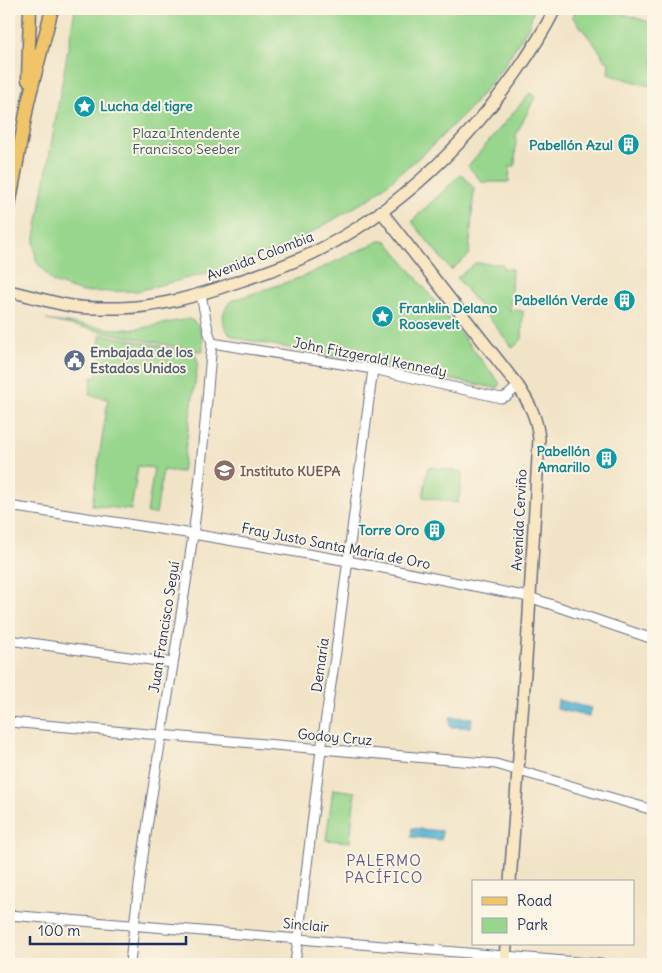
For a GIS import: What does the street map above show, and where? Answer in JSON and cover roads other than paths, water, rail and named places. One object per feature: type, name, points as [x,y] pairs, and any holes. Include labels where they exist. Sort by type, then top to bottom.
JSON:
[{"type":"main road","points":[[28,102],[30,9]]},
{"type":"main road","points":[[9,206],[28,102],[52,9]]},
{"type":"main road","name":"Avenida Colombia","points":[[9,291],[73,306],[101,308],[149,306],[201,295],[258,275],[314,252],[381,211],[428,174],[470,132],[523,63],[555,9]]},
{"type":"main road","name":"Avenida Cerviño","points":[[381,211],[518,386],[535,414],[539,439],[528,631],[510,880]]},
{"type":"street","name":"Juan Francisco Seguí","points":[[130,964],[160,735],[193,534],[212,343],[201,295]]},
{"type":"street","name":"John Fitzgerald Kennedy","points":[[212,343],[373,369],[501,398],[514,392],[518,386]]},
{"type":"street","name":"Demaría","points":[[294,964],[373,369]]},
{"type":"street","name":"Fray Justo Santa María de Oro","points":[[9,506],[193,534],[348,561],[529,597],[653,638]]},
{"type":"street","points":[[9,640],[172,663]]},
{"type":"street","name":"Godoy Cruz","points":[[9,722],[496,764],[653,810]]},
{"type":"street","name":"Sinclair","points":[[9,915],[602,964]]},
{"type":"water","points":[[558,700],[591,708],[589,717],[557,709]]},
{"type":"water","points":[[450,717],[472,718],[471,727],[450,727]]},
{"type":"water","points":[[412,828],[442,831],[441,840],[411,837]]},
{"type":"place","name":"Lucha del tigre","points":[[84,106]]},
{"type":"place","name":"Pabellón Azul","points":[[629,145]]},
{"type":"place","name":"Pabellón Verde","points":[[624,300]]},
{"type":"place","name":"Franklin Delano Roosevelt","points":[[383,316]]},
{"type":"place","name":"Embajada de los Estados Unidos","points":[[74,360]]},
{"type":"place","name":"Pabellón Amarillo","points":[[606,459]]},
{"type":"place","name":"Instituto KUEPA","points":[[224,471]]},
{"type":"place","name":"Torre Oro","points":[[435,530]]},
{"type":"district","name":"PALERMO PACÍFICO","points":[[384,868]]},
{"type":"park label","name":"Plaza Intendente Francisco Seeber","points":[[186,142]]}]
